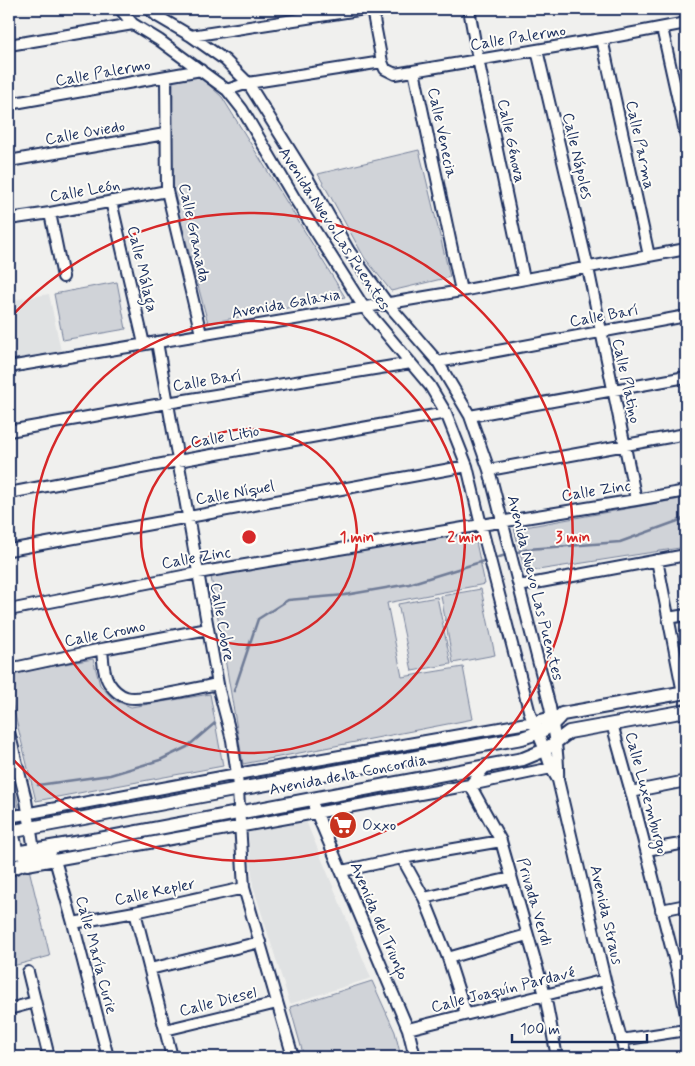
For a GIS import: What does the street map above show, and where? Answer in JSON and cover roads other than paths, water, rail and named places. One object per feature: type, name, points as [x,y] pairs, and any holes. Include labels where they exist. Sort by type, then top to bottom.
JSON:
[{"type":"main road","name":"Avenida de la Concordia","points":[[11,832],[522,738],[535,728],[556,719],[684,692]]},
{"type":"main road","name":"Avenida de la Concordia","points":[[13,854],[486,766],[523,758],[545,750],[569,732],[686,711]]},
{"type":"main road","points":[[11,868],[72,843]]},
{"type":"street","name":"Avenida Nuevo Las Puentes","points":[[120,9],[133,24],[159,40],[227,90],[242,109],[363,306],[430,386],[446,413],[467,466],[480,525],[530,714],[545,750]]},
{"type":"street","name":"Avenida Nuevo Las Puentes","points":[[149,9],[225,60],[248,83],[308,179],[349,251],[387,303],[438,362],[470,416],[489,470],[556,719],[556,741]]},
{"type":"street","points":[[191,36],[365,9]]},
{"type":"street","points":[[227,90],[248,83],[382,62],[374,9],[393,9]]},
{"type":"street","name":"Calle Génova","points":[[469,9],[524,280]]},
{"type":"street","name":"Calle Palermo","points":[[414,71],[686,23]]},
{"type":"street","points":[[9,45],[133,24]]},
{"type":"street","points":[[662,28],[686,136]]},
{"type":"street","name":"Calle Parma","points":[[602,39],[649,256]]},
{"type":"street","name":"Calle Nápoles","points":[[537,50],[588,268]]},
{"type":"street","name":"Calle Venecia","points":[[382,62],[385,69],[395,74],[414,71],[461,290]]},
{"type":"street","name":"Calle Palermo","points":[[9,104],[201,70]]},
{"type":"street","name":"Calle Granada","points":[[166,77],[167,191],[202,334]]},
{"type":"street","name":"Calle Oviedo","points":[[9,161],[165,134]]},
{"type":"street","name":"Calle León","points":[[9,219],[167,191]]},
{"type":"street","name":"Calle Málaga","points":[[110,202],[144,344]]},
{"type":"street","points":[[50,213],[63,277]]},
{"type":"street","name":"Avenida Galaxia","points":[[9,367],[524,280],[686,249]]},
{"type":"street","name":"Calle Platino","points":[[588,268],[636,500]]},
{"type":"street","name":"Calle Barí","points":[[438,362],[686,316]]},
{"type":"street","name":"Calle Cobre","points":[[156,342],[218,684],[232,740],[239,789],[244,888],[277,1003]]},
{"type":"street","name":"Calle Barí","points":[[9,432],[411,362]]},
{"type":"street","points":[[470,416],[686,377]]},
{"type":"street","name":"Calle Litio","points":[[9,493],[446,413]]},
{"type":"street","points":[[489,470],[686,434]]},
{"type":"street","name":"Calle Níquel","points":[[9,550],[467,466]]},
{"type":"street","name":"Calle Zinc","points":[[9,610],[198,573],[686,491]]},
{"type":"street","points":[[519,586],[686,555]]},
{"type":"street","points":[[658,560],[684,692]]},
{"type":"street","points":[[668,618],[686,615]]},
{"type":"street","name":"Calle Cromo","points":[[9,669],[208,629]]},
{"type":"street","points":[[102,649],[108,682],[116,691],[127,698],[144,698],[218,684]]},
{"type":"street","name":"Calle Luxemburgo","points":[[612,724],[661,910],[682,969],[686,1015]]},
{"type":"street","name":"Avenida de la Concordia","points":[[9,816],[237,774],[535,728]]},
{"type":"street","points":[[9,732],[28,813],[34,850]]},
{"type":"street","name":"Avenida Straus","points":[[555,768],[556,741]]},
{"type":"street","name":"Avenida Straus","points":[[545,750],[555,768],[605,980],[626,1057]]},
{"type":"street","points":[[470,785],[486,766]]},
{"type":"street","name":"Avenida de la Concordia","points":[[11,868],[555,768]]},
{"type":"street","points":[[631,792],[686,781]]},
{"type":"street","name":"Privada Verdi","points":[[470,785],[501,841],[545,995],[557,1057]]},
{"type":"street","name":"Avenida del Triunfo","points":[[312,799],[408,1029],[415,1057]]},
{"type":"street","points":[[9,816],[13,854]]},
{"type":"street","points":[[342,871],[402,858],[501,841]]},
{"type":"street","points":[[646,850],[686,843]]},
{"type":"street","points":[[402,858],[424,898],[448,958],[466,1014]]},
{"type":"street","name":"Calle María Curie","points":[[55,860],[108,1057]]},
{"type":"street","points":[[424,898],[512,878]]},
{"type":"street","name":"Calle Kepler","points":[[73,923],[135,912],[244,888]]},
{"type":"street","points":[[661,910],[686,906]]},
{"type":"street","points":[[135,912],[172,1057]]},
{"type":"street","points":[[448,958],[527,935]]},
{"type":"street","points":[[150,969],[260,942]]},
{"type":"street","points":[[28,972],[49,1057]]},
{"type":"street","name":"Calle Joaquín Pardavé","points":[[408,1029],[605,980]]},
{"type":"street","points":[[9,1009],[35,1002]]},
{"type":"street","points":[[277,1003],[293,1057]]},
{"type":"street","name":"Calle Diesel","points":[[166,1030],[277,1003]]},
{"type":"street","points":[[621,1040],[686,1030]]},
{"type":"waterway","points":[[514,553],[528,549],[620,542],[686,518]]},
{"type":"waterway","points":[[493,559],[509,554]]},
{"type":"waterway","points":[[234,691],[258,619],[288,600],[345,595],[409,584],[487,560]]},
{"type":"waterway","points":[[38,785],[110,775],[160,760],[187,747],[215,723]]},
{"type":"place","name":"Oxxo","points":[[343,825]]}]
